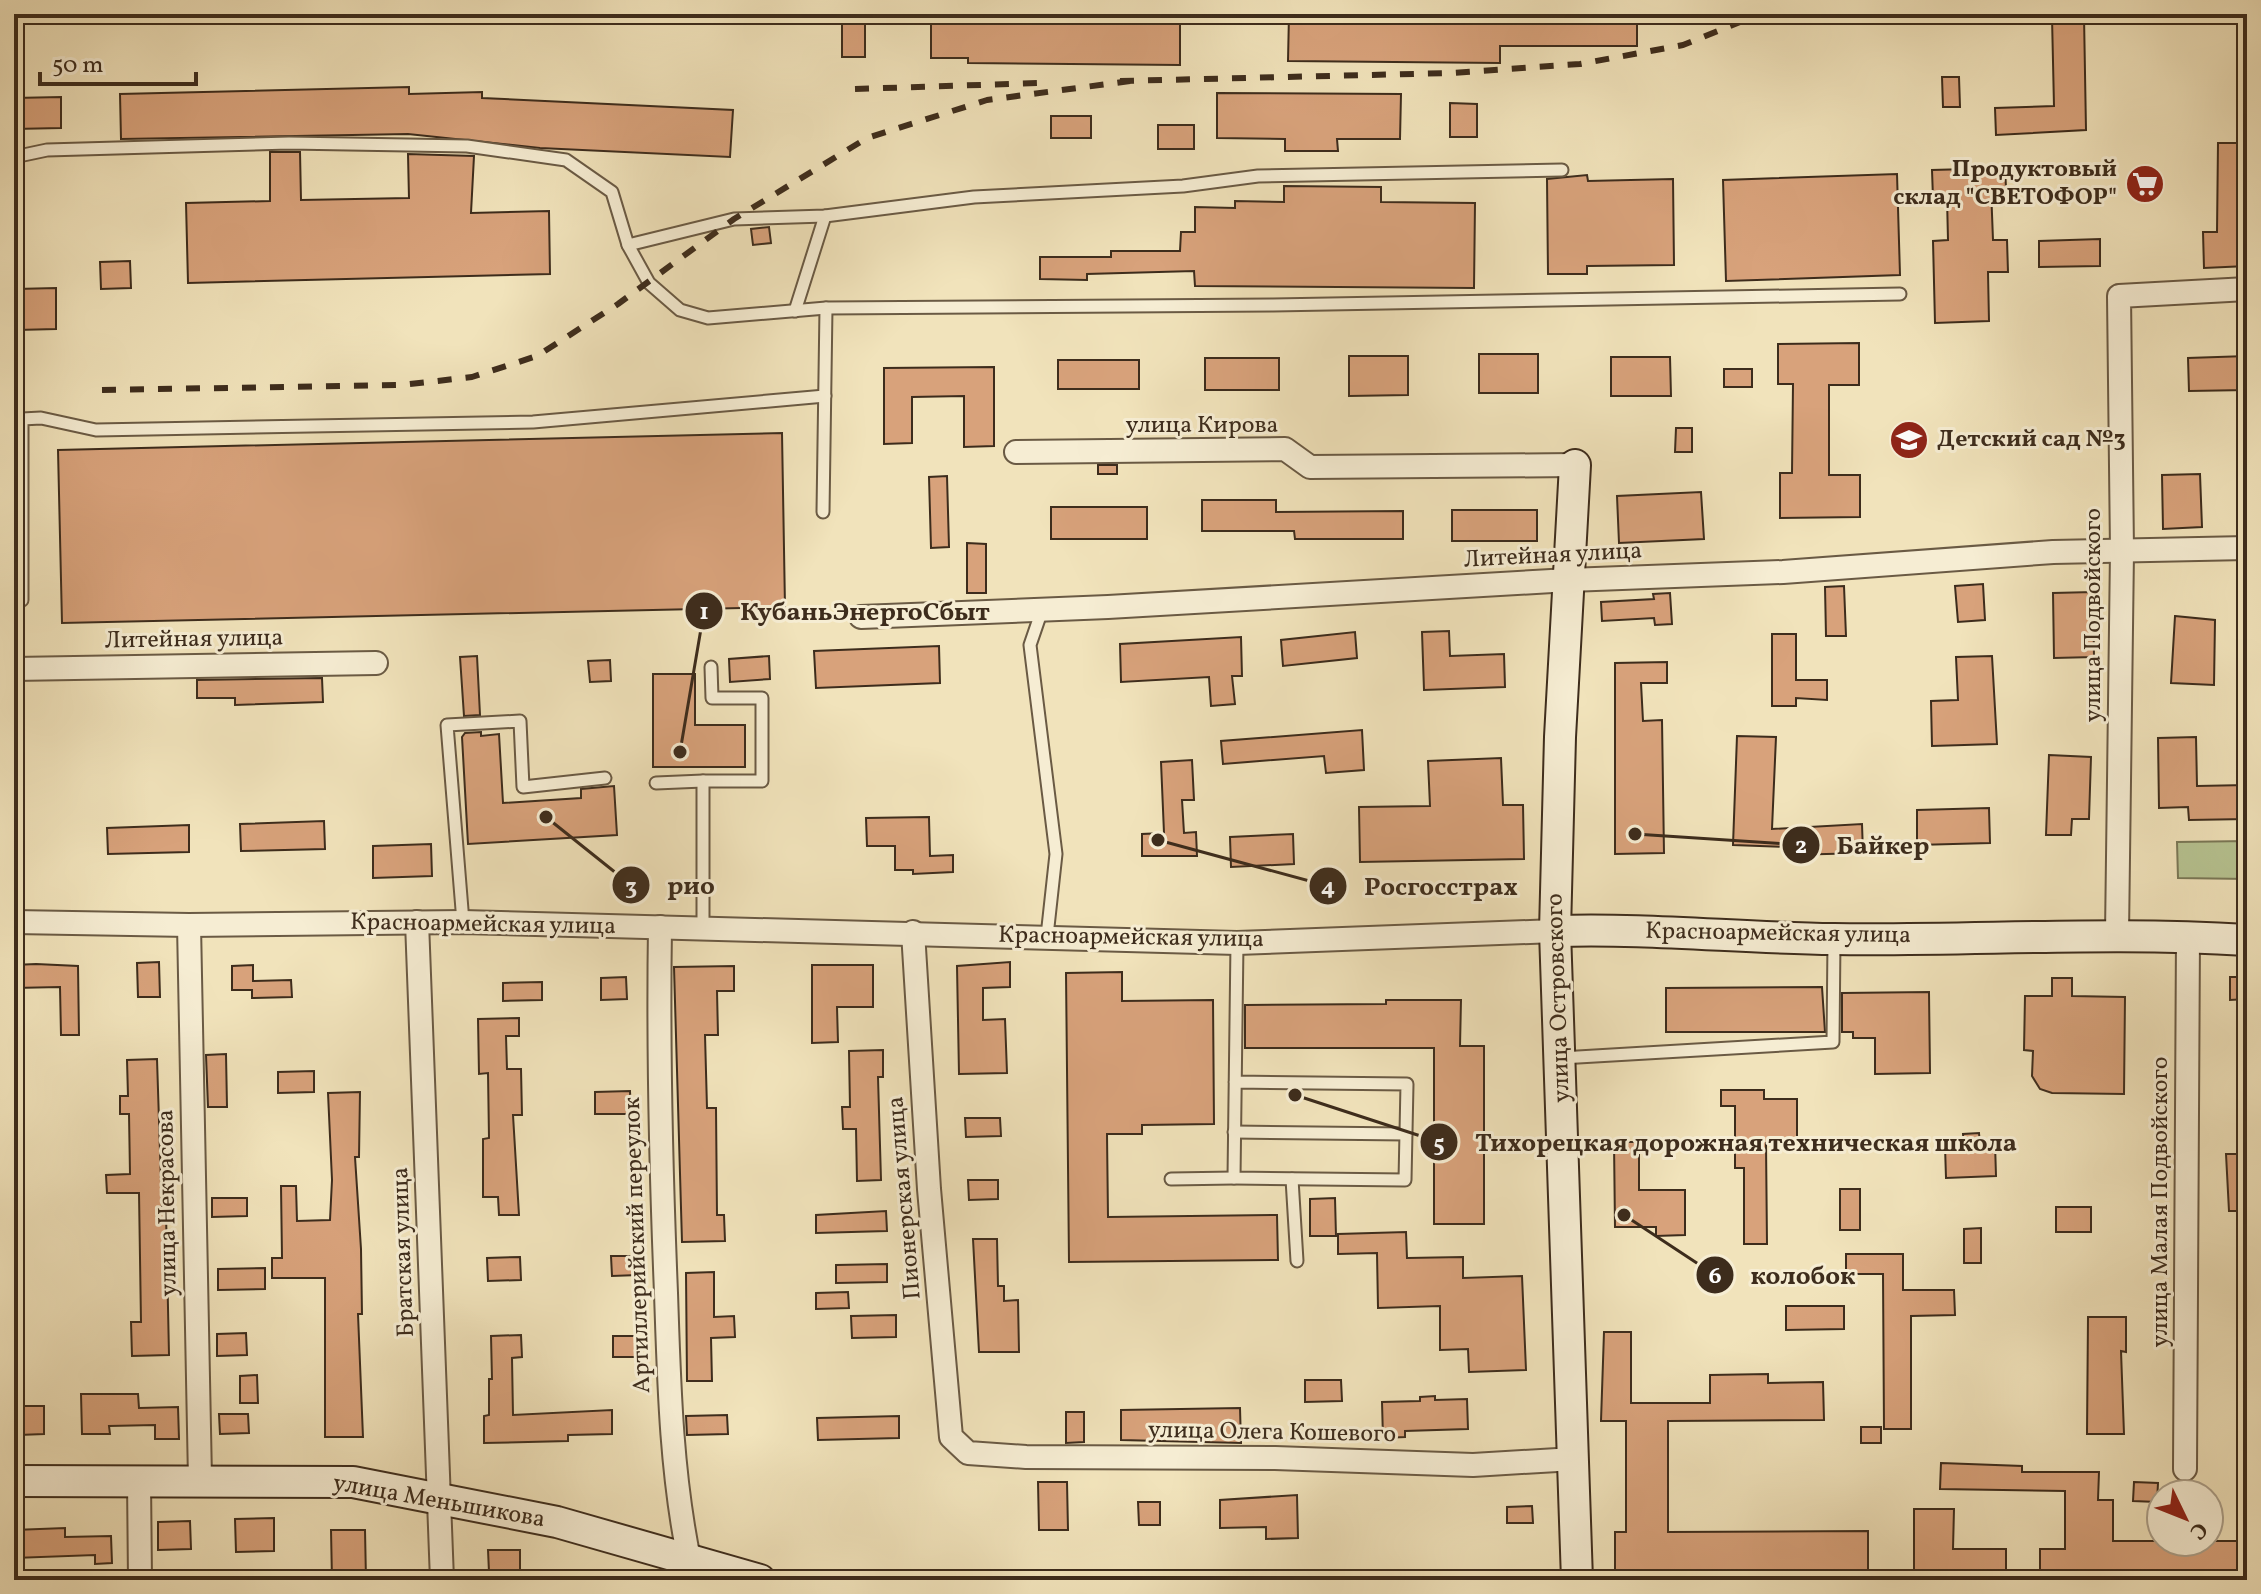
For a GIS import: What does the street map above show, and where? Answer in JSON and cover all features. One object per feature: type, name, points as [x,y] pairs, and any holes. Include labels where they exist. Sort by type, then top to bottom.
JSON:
[{"type":"street","name":"улица Подвойского","points":[[2117,934],[2122,551],[2119,296],[2247,289]]},
{"type":"street","name":"улица Кирова","points":[[1016,452],[1285,449],[1310,467],[1575,465]]},
{"type":"street","name":"улица Островского","points":[[1575,465],[1560,737],[1555,931],[1577,1580]]},
{"type":"street","name":"Литейная улица","points":[[861,617],[1042,610],[1569,580],[1783,572],[1969,557],[2247,548]]},
{"type":"street","name":"Литейная улица","points":[[14,669],[376,663]]},
{"type":"street","name":"Красноармейская улица","points":[[14,922],[189,925],[463,922],[1237,943],[1601,930],[1834,939],[2117,934],[2247,940]]},
{"type":"street","name":"Братская улица","points":[[417,922],[442,1580]]},
{"type":"street","name":"улица Некрасова","points":[[189,925],[200,1479]]},
{"type":"street","name":"Артиллерийский переулок","points":[[660,927],[658,1090],[671,1435],[677,1500],[689,1559]]},
{"type":"street","name":"Пионерская улица","points":[[913,932],[929,1189],[951,1437],[968,1453]]},
{"type":"street","name":"улица Малая Подвойского","points":[[2185,1469],[2188,936]]},
{"type":"street","name":"улица Олега Кошевого","points":[[968,1453],[1026,1457],[1275,1458],[1473,1465],[1574,1459]]},
{"type":"street","name":"улица Меньшикова","points":[[14,1481],[200,1479],[353,1482],[557,1522],[760,1580]]},
{"type":"street","points":[[139,1481],[140,1580]]},
{"type":"lane","points":[[14,157],[47,150],[289,143],[467,146],[566,160],[612,192],[628,245],[649,283],[680,310],[708,318],[826,308],[1273,305],[1900,294]]},
{"type":"lane","points":[[628,245],[734,219],[825,216],[974,197],[1183,186],[1258,176],[1562,170]]},
{"type":"lane","points":[[795,311],[825,216]]},
{"type":"lane","points":[[823,512],[826,308]]},
{"type":"lane","points":[[14,601],[22,600],[22,419],[41,418],[96,430],[533,422],[825,396]]},
{"type":"lane","points":[[1042,610],[1030,645],[1056,854],[1047,936]]},
{"type":"lane","points":[[656,783],[762,781],[762,698],[712,698],[711,667]]},
{"type":"lane","points":[[463,922],[447,725],[520,721],[523,787],[605,778]]},
{"type":"lane","points":[[703,781],[703,928]]},
{"type":"lane","points":[[1561,1058],[1833,1042],[1834,939]]},
{"type":"lane","points":[[1234,1178],[1237,943]]},
{"type":"lane","points":[[1171,1179],[1405,1180],[1407,1084],[1235,1082]]},
{"type":"lane","points":[[1234,1132],[1406,1134]]},
{"type":"lane","points":[[1292,1179],[1297,1261]]},
{"type":"green space","points":[[2247,841],[2247,879],[2178,878],[2177,842]]},
{"type":"building","points":[[842,14],[865,14],[865,57],[842,57]]},
{"type":"building","points":[[931,14],[1180,14],[1180,65],[968,63],[968,58],[931,58]]},
{"type":"building","points":[[1289,14],[1637,14],[1637,46],[1500,46],[1500,63],[1288,61]]},
{"type":"building","points":[[2084,16],[2086,130],[1996,135],[1995,108],[2054,106],[2052,17]]},
{"type":"building","points":[[1942,77],[1959,77],[1960,107],[1943,107]]},
{"type":"building","points":[[409,87],[409,94],[482,92],[482,98],[733,110],[730,157],[540,148],[408,134],[121,139],[120,94]]},
{"type":"building","points":[[1217,93],[1401,94],[1400,139],[1337,139],[1338,151],[1285,151],[1285,139],[1217,138]]},
{"type":"building","points":[[61,97],[61,128],[14,129],[14,98]]},
{"type":"building","points":[[1450,103],[1477,104],[1477,137],[1450,137]]},
{"type":"building","points":[[1051,116],[1091,116],[1091,138],[1051,138]]},
{"type":"building","points":[[1158,125],[1194,125],[1194,149],[1158,149]]},
{"type":"building","points":[[2218,143],[2247,143],[2247,266],[2204,268],[2203,232],[2217,232]]},
{"type":"building","points":[[270,152],[300,152],[301,200],[409,198],[408,154],[474,156],[471,213],[549,211],[550,274],[188,283],[186,203],[270,201]]},
{"type":"building","points":[[2005,168],[2006,188],[1991,188],[1993,240],[2007,240],[2008,272],[1988,272],[1989,321],[1935,323],[1933,241],[1948,240],[1947,198],[1933,198],[1932,170]]},
{"type":"building","points":[[1897,174],[1900,275],[1726,281],[1723,180]]},
{"type":"building","points":[[1587,175],[1588,181],[1673,179],[1674,265],[1587,266],[1587,274],[1548,274],[1547,179]]},
{"type":"building","points":[[1284,186],[1381,187],[1381,202],[1475,203],[1474,288],[1195,286],[1194,271],[1087,274],[1087,280],[1040,279],[1040,257],[1111,257],[1111,251],[1180,251],[1181,232],[1195,232],[1195,207],[1235,208],[1235,201],[1284,202]]},
{"type":"building","points":[[769,227],[771,243],[753,245],[751,229]]},
{"type":"building","points":[[2100,239],[2100,266],[2039,267],[2039,241]]},
{"type":"building","points":[[130,261],[131,288],[101,289],[100,262]]},
{"type":"building","points":[[56,288],[56,329],[17,330],[16,289]]},
{"type":"building","points":[[1859,343],[1859,385],[1829,385],[1829,475],[1860,475],[1860,517],[1780,518],[1780,473],[1792,473],[1793,384],[1778,384],[1778,344]]},
{"type":"building","points":[[1479,354],[1538,354],[1538,393],[1479,393]]},
{"type":"building","points":[[1349,356],[1408,356],[1408,395],[1349,396]]},
{"type":"building","points":[[2247,356],[2247,390],[2189,391],[2188,358]]},
{"type":"building","points":[[1611,357],[1670,357],[1671,396],[1611,396]]},
{"type":"building","points":[[1205,358],[1279,358],[1279,390],[1205,390]]},
{"type":"building","points":[[1058,360],[1139,360],[1139,389],[1058,389]]},
{"type":"building","points":[[994,367],[994,446],[964,447],[964,396],[912,397],[912,443],[884,444],[884,368]]},
{"type":"building","points":[[1724,369],[1752,369],[1752,387],[1724,387]]},
{"type":"building","points":[[1676,428],[1692,428],[1692,452],[1675,452]]},
{"type":"building","points":[[782,433],[785,607],[62,623],[58,450]]},
{"type":"building","points":[[1098,465],[1117,465],[1117,474],[1098,474]]},
{"type":"building","points":[[2200,474],[2202,527],[2163,529],[2162,475]]},
{"type":"building","points":[[947,476],[949,547],[931,548],[929,477]]},
{"type":"building","points":[[1701,492],[1704,539],[1619,543],[1617,496]]},
{"type":"building","points":[[1202,500],[1276,500],[1276,512],[1403,511],[1403,539],[1295,539],[1294,531],[1202,531]]},
{"type":"building","points":[[1051,507],[1147,507],[1147,539],[1051,539]]},
{"type":"building","points":[[1452,510],[1537,510],[1537,541],[1452,541]]},
{"type":"building","points":[[967,543],[986,544],[986,593],[967,593]]},
{"type":"building","points":[[1983,584],[1985,620],[1958,622],[1955,586]]},
{"type":"building","points":[[1844,586],[1846,636],[1826,636],[1825,587]]},
{"type":"building","points":[[2093,592],[2094,657],[2054,658],[2053,593]]},
{"type":"building","points":[[1670,593],[1672,624],[1655,625],[1654,618],[1602,621],[1601,602],[1654,599],[1653,594]]},
{"type":"building","points":[[2175,616],[2215,620],[2214,685],[2171,683]]},
{"type":"building","points":[[1449,631],[1450,656],[1504,654],[1505,687],[1424,690],[1422,632]]},
{"type":"building","points":[[1355,632],[1357,658],[1283,666],[1281,640]]},
{"type":"building","points":[[1772,634],[1796,634],[1796,680],[1827,680],[1827,700],[1796,698],[1796,706],[1772,706]]},
{"type":"building","points":[[1241,637],[1242,676],[1232,676],[1235,704],[1211,706],[1209,677],[1121,682],[1120,644]]},
{"type":"building","points":[[939,646],[940,683],[816,688],[814,651]]},
{"type":"building","points":[[477,656],[480,715],[464,716],[460,657]]},
{"type":"building","points":[[769,656],[770,679],[730,682],[729,659]]},
{"type":"building","points":[[1992,656],[1997,744],[1932,746],[1931,701],[1958,700],[1956,657]]},
{"type":"building","points":[[610,660],[611,681],[590,682],[588,661]]},
{"type":"building","points":[[1667,662],[1667,683],[1641,683],[1643,721],[1662,720],[1664,853],[1615,854],[1615,663]]},
{"type":"building","points":[[653,674],[695,674],[695,725],[745,725],[745,767],[653,767]]},
{"type":"building","points":[[322,678],[323,702],[235,705],[235,698],[197,698],[197,680]]},
{"type":"building","points":[[1362,730],[1364,770],[1326,773],[1324,756],[1223,764],[1221,741]]},
{"type":"building","points":[[481,732],[481,736],[499,734],[503,803],[581,798],[581,789],[614,786],[617,835],[468,844],[462,737],[465,733]]},
{"type":"building","points":[[1737,736],[1776,737],[1772,829],[1862,824],[1863,853],[1790,855],[1790,847],[1733,845]]},
{"type":"building","points":[[2196,737],[2197,786],[2247,785],[2247,819],[2189,820],[2188,807],[2159,808],[2158,738]]},
{"type":"building","points":[[2049,755],[2091,757],[2089,819],[2072,819],[2071,835],[2046,835]]},
{"type":"building","points":[[1501,758],[1503,805],[1523,805],[1524,859],[1360,862],[1359,807],[1430,806],[1428,761]]},
{"type":"building","points":[[1192,760],[1194,800],[1182,800],[1184,833],[1196,832],[1197,856],[1142,856],[1142,834],[1164,833],[1161,762]]},
{"type":"building","points":[[1989,808],[1990,843],[1917,845],[1917,810]]},
{"type":"building","points":[[929,817],[930,856],[953,855],[953,872],[913,874],[913,870],[895,870],[895,846],[867,846],[866,818]]},
{"type":"building","points":[[324,821],[325,849],[241,851],[240,824]]},
{"type":"building","points":[[189,825],[189,852],[108,854],[107,828]]},
{"type":"building","points":[[1293,834],[1294,864],[1231,867],[1230,837]]},
{"type":"building","points":[[431,844],[432,876],[373,878],[373,846]]},
{"type":"building","points":[[159,962],[160,997],[138,997],[137,963]]},
{"type":"building","points":[[1010,962],[1010,987],[983,988],[983,1020],[1005,1019],[1007,1073],[959,1074],[957,966]]},
{"type":"building","points":[[14,965],[78,966],[79,1035],[61,1035],[60,987],[14,988]]},
{"type":"building","points":[[253,965],[253,981],[291,980],[292,997],[252,998],[252,990],[232,990],[232,966]]},
{"type":"building","points":[[812,965],[873,965],[873,1007],[837,1007],[838,1042],[812,1043]]},
{"type":"building","points":[[734,966],[734,991],[717,991],[718,1035],[705,1035],[707,1108],[716,1108],[717,1215],[724,1215],[725,1241],[682,1242],[674,967]]},
{"type":"building","points":[[1122,972],[1122,1001],[1213,1000],[1214,1124],[1142,1125],[1142,1134],[1107,1134],[1108,1217],[1277,1215],[1278,1260],[1069,1262],[1066,973]]},
{"type":"building","points":[[626,977],[627,999],[601,1000],[601,978]]},
{"type":"building","points":[[2230,977],[2247,977],[2247,999],[2230,1000]]},
{"type":"building","points":[[2052,978],[2072,978],[2072,996],[2125,997],[2124,1094],[2052,1093],[2040,1089],[2032,1076],[2033,1051],[2024,1050],[2025,996],[2052,996]]},
{"type":"building","points":[[542,982],[542,1000],[503,1001],[503,983]]},
{"type":"building","points":[[1822,987],[1825,1032],[1666,1032],[1666,988]]},
{"type":"building","points":[[1929,992],[1930,1073],[1875,1074],[1875,1038],[1853,1038],[1853,1032],[1842,1032],[1842,993]]},
{"type":"building","points":[[1386,1000],[1461,1000],[1460,1046],[1484,1046],[1484,1224],[1434,1224],[1434,1048],[1245,1048],[1245,1005],[1386,1004]]},
{"type":"building","points":[[519,1018],[519,1036],[506,1036],[507,1069],[521,1069],[522,1115],[513,1115],[519,1215],[499,1215],[498,1197],[483,1197],[483,1139],[489,1138],[488,1073],[479,1074],[478,1019]]},
{"type":"building","points":[[883,1050],[883,1077],[878,1077],[881,1180],[857,1181],[856,1129],[843,1129],[842,1107],[850,1107],[849,1051]]},
{"type":"building","points":[[226,1054],[227,1107],[208,1107],[206,1055]]},
{"type":"building","points":[[157,1059],[162,1213],[166,1213],[169,1355],[132,1356],[131,1322],[141,1322],[139,1193],[107,1193],[106,1175],[130,1174],[129,1114],[120,1114],[120,1096],[128,1096],[127,1060]]},
{"type":"building","points":[[314,1071],[314,1092],[278,1093],[278,1072]]},
{"type":"building","points":[[1721,1090],[1764,1090],[1764,1099],[1797,1099],[1797,1142],[1766,1143],[1767,1244],[1744,1244],[1744,1168],[1735,1168],[1735,1106],[1721,1106]]},
{"type":"building","points":[[630,1091],[631,1114],[595,1114],[595,1092]]},
{"type":"building","points":[[360,1092],[359,1157],[355,1157],[361,1249],[362,1314],[358,1314],[363,1437],[325,1437],[325,1278],[272,1278],[272,1258],[282,1258],[281,1186],[296,1186],[297,1221],[330,1220],[332,1180],[328,1093]]},
{"type":"building","points":[[965,1118],[1000,1118],[1001,1136],[966,1137]]},
{"type":"building","points":[[1979,1133],[1980,1144],[1995,1143],[1996,1176],[1946,1178],[1945,1146],[1964,1145],[1963,1134]]},
{"type":"building","points":[[1614,1142],[1639,1142],[1639,1190],[1685,1190],[1685,1235],[1656,1236],[1656,1227],[1615,1227]]},
{"type":"building","points":[[2226,1154],[2247,1154],[2247,1211],[2229,1211]]},
{"type":"building","points":[[968,1180],[998,1180],[998,1199],[969,1200]]},
{"type":"building","points":[[1840,1189],[1860,1189],[1860,1230],[1840,1230]]},
{"type":"building","points":[[212,1198],[247,1198],[247,1216],[212,1217]]},
{"type":"building","points":[[1335,1198],[1336,1236],[1310,1236],[1310,1199]]},
{"type":"building","points":[[2056,1207],[2091,1207],[2091,1232],[2056,1232]]},
{"type":"building","points":[[886,1211],[887,1231],[816,1233],[816,1215]]},
{"type":"building","points":[[1981,1228],[1981,1263],[1964,1263],[1964,1229]]},
{"type":"building","points":[[1406,1232],[1407,1258],[1463,1257],[1463,1278],[1522,1276],[1526,1370],[1469,1372],[1468,1349],[1440,1350],[1440,1306],[1378,1308],[1377,1253],[1338,1254],[1338,1234]]},
{"type":"building","points":[[973,1239],[997,1239],[998,1286],[1004,1286],[1004,1301],[1018,1300],[1019,1352],[979,1352]]},
{"type":"building","points":[[1846,1254],[1903,1254],[1903,1290],[1954,1290],[1955,1315],[1911,1316],[1911,1429],[1884,1429],[1883,1274],[1846,1274]]},
{"type":"building","points":[[611,1256],[638,1256],[638,1275],[612,1276]]},
{"type":"building","points":[[520,1257],[521,1280],[488,1281],[487,1258]]},
{"type":"building","points":[[887,1264],[887,1282],[836,1283],[836,1265]]},
{"type":"building","points":[[265,1268],[265,1289],[218,1290],[218,1269]]},
{"type":"building","points":[[714,1272],[714,1317],[734,1316],[735,1337],[711,1338],[712,1381],[687,1381],[686,1273]]},
{"type":"building","points":[[848,1292],[849,1308],[816,1309],[816,1293]]},
{"type":"building","points":[[1786,1306],[1844,1306],[1844,1329],[1786,1330]]},
{"type":"building","points":[[896,1315],[896,1337],[852,1338],[851,1316]]},
{"type":"building","points":[[2088,1317],[2126,1317],[2126,1352],[2121,1351],[2124,1434],[2087,1434]]},
{"type":"building","points":[[1604,1332],[1631,1332],[1631,1403],[1710,1403],[1710,1375],[1768,1374],[1768,1383],[1823,1382],[1824,1420],[1668,1421],[1668,1532],[1868,1531],[1868,1571],[1668,1572],[1668,1580],[1615,1580],[1615,1532],[1626,1532],[1626,1421],[1601,1421]]},
{"type":"building","points":[[246,1333],[247,1355],[217,1356],[217,1334]]},
{"type":"building","points":[[521,1335],[522,1357],[512,1358],[513,1415],[612,1410],[612,1434],[568,1435],[568,1441],[484,1443],[484,1416],[489,1415],[489,1379],[492,1379],[491,1336]]},
{"type":"building","points":[[613,1336],[635,1336],[636,1357],[613,1357]]},
{"type":"building","points":[[257,1375],[258,1403],[240,1403],[240,1376]]},
{"type":"building","points":[[1305,1380],[1341,1380],[1342,1401],[1305,1402]]},
{"type":"building","points":[[81,1394],[138,1394],[139,1408],[178,1407],[179,1439],[155,1439],[155,1425],[109,1426],[110,1434],[82,1434]]},
{"type":"building","points":[[1435,1396],[1435,1400],[1467,1399],[1468,1429],[1405,1431],[1405,1437],[1383,1438],[1382,1402],[1420,1401],[1420,1397]]},
{"type":"building","points":[[19,1406],[44,1406],[44,1434],[19,1435]]},
{"type":"building","points":[[1240,1408],[1241,1443],[1121,1440],[1121,1410]]},
{"type":"building","points":[[1066,1412],[1084,1412],[1084,1442],[1066,1443]]},
{"type":"building","points":[[219,1414],[248,1414],[249,1433],[220,1434]]},
{"type":"building","points":[[727,1415],[728,1434],[687,1435],[686,1416]]},
{"type":"building","points":[[899,1416],[899,1438],[818,1440],[817,1418]]},
{"type":"building","points":[[1861,1427],[1881,1427],[1881,1443],[1861,1443]]},
{"type":"building","points":[[1941,1463],[2022,1466],[2022,1472],[2099,1472],[2098,1500],[2113,1500],[2113,1541],[2145,1541],[2145,1558],[2225,1558],[2225,1541],[2247,1541],[2247,1578],[2040,1580],[2040,1549],[2065,1549],[2065,1491],[1940,1489]]},
{"type":"building","points":[[1038,1482],[1067,1482],[1068,1530],[1039,1530]]},
{"type":"building","points":[[2134,1482],[2145,1482],[2145,1502],[2133,1501]]},
{"type":"building","points":[[1297,1495],[1298,1538],[1266,1539],[1266,1527],[1220,1528],[1220,1500]]},
{"type":"building","points":[[1138,1502],[1160,1502],[1160,1525],[1139,1525]]},
{"type":"building","points":[[1532,1506],[1533,1523],[1507,1523],[1507,1507]]},
{"type":"building","points":[[1914,1509],[1954,1509],[1953,1549],[2006,1549],[2006,1580],[1914,1580]]},
{"type":"building","points":[[274,1518],[274,1551],[236,1552],[235,1519]]},
{"type":"building","points":[[190,1521],[191,1549],[158,1550],[158,1522]]},
{"type":"building","points":[[65,1528],[65,1537],[111,1536],[112,1563],[95,1564],[95,1555],[14,1558],[14,1530]]},
{"type":"building","points":[[331,1530],[365,1530],[366,1580],[332,1580]]},
{"type":"building","points":[[488,1550],[520,1550],[520,1572],[489,1572]]},
{"type":"railway","points":[[1120,81],[1451,73],[1580,64],[1683,45],[1760,14]]},
{"type":"railway","points":[[102,390],[402,385],[472,377],[537,356],[618,304],[734,219],[867,138],[987,100],[1130,81]]},
{"type":"railway","points":[[855,89],[1040,83]]},
{"type":"place","name":"Продуктовый склад \"СВЕТОФОР\"","points":[[2145,184]]},
{"type":"place","name":"Детский сад №3","points":[[1909,440]]},
{"type":"place","name":"КубаньЭнергоСбыт","points":[[680,752]]},
{"type":"place","name":"рио","points":[[546,817]]},
{"type":"place","name":"Байкер","points":[[1635,834]]},
{"type":"place","name":"Росгосстрах","points":[[1158,840]]},
{"type":"place","name":"Тихорецкая дорожная техническая школа","points":[[1295,1095]]},
{"type":"place","name":"колобок","points":[[1624,1215]]}]
